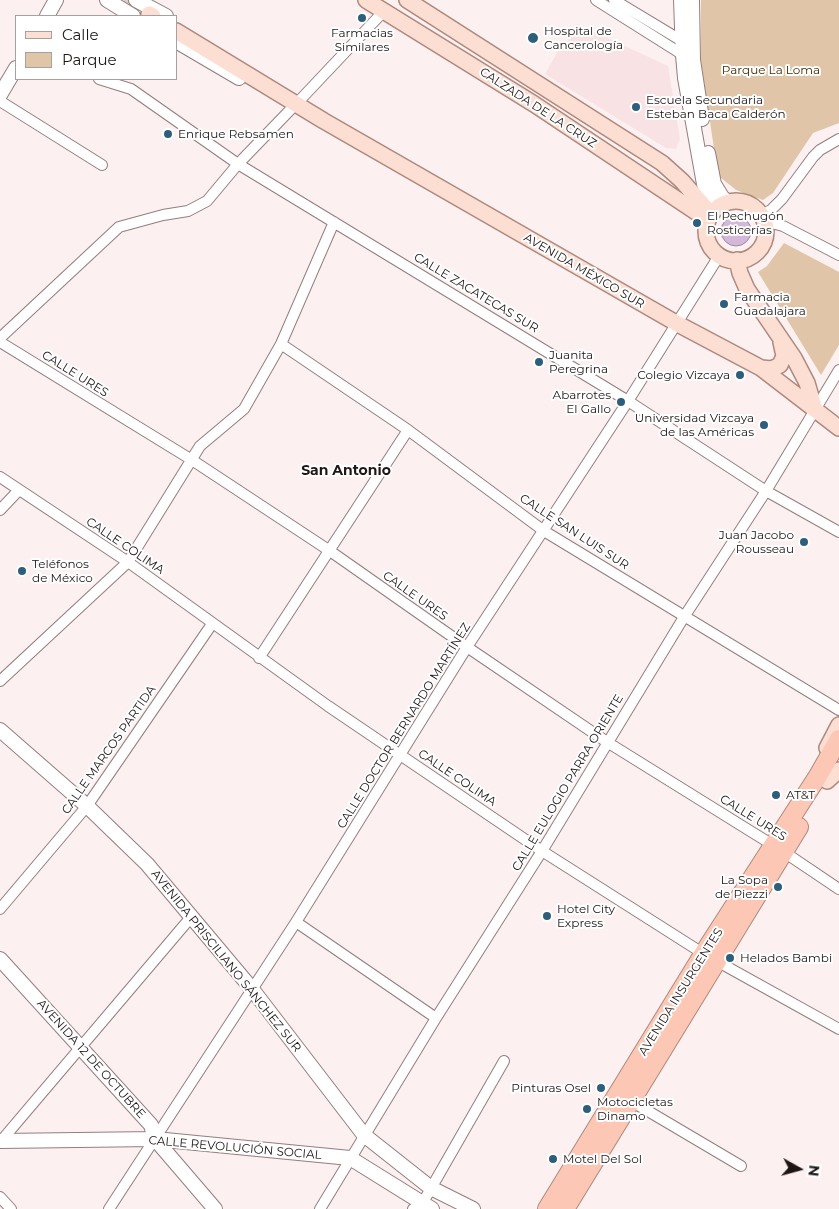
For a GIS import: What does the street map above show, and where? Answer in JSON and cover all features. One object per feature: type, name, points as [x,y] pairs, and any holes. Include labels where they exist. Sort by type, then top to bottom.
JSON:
[{"type":"highway","name":"AVENIDA INSURGENTES","points":[[828,776],[839,739]]},
{"type":"highway","name":"AVENIDA INSURGENTES","points":[[547,1209],[779,849],[839,760]]},
{"type":"highway","name":"AVENIDA INSURGENTES","points":[[565,1209],[631,1101],[710,958]]},
{"type":"main road","points":[[47,15],[56,0]]},
{"type":"main road","points":[[107,0],[130,15]]},
{"type":"main road","points":[[136,0],[164,15]]},
{"type":"main road","name":"CALZADA DE LA CRUZ","points":[[366,0],[534,104],[715,211]]},
{"type":"main road","name":"CALZADA DE LA CRUZ","points":[[407,0],[662,162],[715,211]]},
{"type":"main road","points":[[681,0],[687,49],[714,184],[722,197],[715,211],[706,237],[710,246],[724,259],[744,260],[753,256],[765,238],[766,228],[757,210],[749,203],[740,201],[715,211]]},
{"type":"main road","points":[[687,49],[692,0]]},
{"type":"main road","name":"AVENIDA MÉXICO SUR","points":[[178,24],[324,121],[676,323],[761,368],[839,428]]},
{"type":"main road","points":[[178,32],[324,121]]},
{"type":"main road","name":"AVENIDA MÉXICO SUR","points":[[178,42],[296,104]]},
{"type":"main road","points":[[485,74],[494,55]]},
{"type":"main road","points":[[0,94],[15,70]]},
{"type":"main road","points":[[737,260],[746,289],[794,358],[807,383],[816,410]]},
{"type":"main road","points":[[761,368],[777,368],[783,362],[783,348],[778,336]]},
{"type":"main road","name":"AVENIDA INSURGENTES","points":[[828,776],[820,765],[828,744],[839,725]]},
{"type":"main road","name":"AVENIDA PRISCILIANO SÁNCHEZ SUR","points":[[0,730],[87,806],[147,864],[252,989],[364,1135],[430,1188],[473,1209]]},
{"type":"main road","name":"AVENIDA 12 DE OCTUBRE","points":[[0,959],[150,1125],[155,1139],[215,1209]]},
{"type":"main road","name":"CALLE REVOLUCIÓN SOCIAL","points":[[1,1141],[155,1139],[350,1158]]},
{"type":"main road","points":[[350,1158],[422,1207]]},
{"type":"street","points":[[596,0],[687,49]]},
{"type":"street","points":[[614,0],[687,49]]},
{"type":"street","points":[[0,338],[119,227],[163,214],[188,211],[207,201],[238,164],[384,11]]},
{"type":"street","name":"CALLE ZACATECAS SUR","points":[[105,80],[131,84],[238,164],[628,401],[766,491],[839,532]]},
{"type":"street","points":[[0,101],[102,165]]},
{"type":"street","points":[[839,139],[820,150],[782,199],[762,218],[784,226],[839,255]]},
{"type":"street","points":[[0,681],[128,562],[200,446],[244,409],[281,344],[334,222]]},
{"type":"street","name":"CALLE DOCTOR BERNARDO MARTÍNEZ","points":[[109,1209],[296,922],[467,647],[628,401],[719,256]]},
{"type":"street","name":"CALLE URES","points":[[0,342],[192,460],[330,551],[467,647],[608,742],[779,849],[839,889]]},
{"type":"street","name":"CALLE SAN LUIS SUR","points":[[281,344],[408,430],[544,530],[839,710]]},
{"type":"street","name":"CALLE EULOGIO PARRA ORIENTE","points":[[320,1209],[436,1018],[542,851],[684,617],[766,491],[839,370]]},
{"type":"street","points":[[259,658],[408,430]]},
{"type":"street","name":"CALLE COLIMA","points":[[0,477],[128,562],[259,658],[542,851],[710,958],[839,1029]]},
{"type":"street","points":[[0,510],[19,490]]},
{"type":"street","name":"CALLE MARCOS PARTIDA","points":[[0,909],[87,806],[212,624]]},
{"type":"street","points":[[1,1141],[192,916]]},
{"type":"street","points":[[296,922],[436,1018]]},
{"type":"street","points":[[422,1207],[430,1188],[504,1061]]},
{"type":"street","points":[[631,1101],[742,1166]]},
{"type":"street","points":[[0,1196],[7,1208]]},
{"type":"shaded area","name":"Escuela Secundaria Esteban Baca Calderón","points":[[577,24],[668,66],[680,139],[676,149],[666,148],[545,74],[564,41],[567,43]]},
{"type":"shaded area","points":[[736,216],[742,217],[750,225],[750,237],[742,245],[736,246],[730,245],[722,237],[721,231],[722,225],[730,217]]},
{"type":"green space","name":"Parque La Loma","points":[[701,0],[839,0],[839,123],[813,133],[773,193],[763,200],[736,190],[720,177],[716,162],[701,61]]},
{"type":"green space","points":[[784,243],[839,272],[839,345],[821,375],[758,272],[767,266]]},
{"type":"tunnel","points":[[124,0],[147,13]]},
{"type":"place","name":"Farmacias Similares","points":[[362,18]]},
{"type":"place","name":"Hospital de Cancerología","points":[[533,38]]},
{"type":"place","name":"Escuela Secundaria Esteban Baca Calderón","points":[[636,107]]},
{"type":"place","name":"Enrique Rebsamen","points":[[168,134]]},
{"type":"place","name":"El Pechugón Rosticerías","points":[[697,223]]},
{"type":"place","name":"Farmacia Guadalajara","points":[[724,304]]},
{"type":"place","name":"Juanita Peregrina","points":[[539,362]]},
{"type":"place","name":"Colegio Vizcaya","points":[[740,375]]},
{"type":"place","name":"Abarrotes El Gallo","points":[[621,402]]},
{"type":"place","name":"Universidad Vizcaya de las Américas","points":[[764,425]]},
{"type":"place","name":"Juan Jacobo Rousseau","points":[[804,542]]},
{"type":"place","name":"Teléfonos de México","points":[[22,571]]},
{"type":"place","name":"AT&T","points":[[776,795]]},
{"type":"place","name":"La Sopa de Piezzi","points":[[778,887]]},
{"type":"place","name":"Hotel City Express","points":[[547,916]]},
{"type":"place","name":"Helados Bambi","points":[[730,958]]},
{"type":"place","name":"Pinturas Osel","points":[[601,1088]]},
{"type":"place","name":"Motocicletas Dinamo","points":[[587,1109]]},
{"type":"place","name":"Motel Del Sol","points":[[553,1159]]},
{"type":"district","name":"San Antonio","points":[[346,471]]}]
